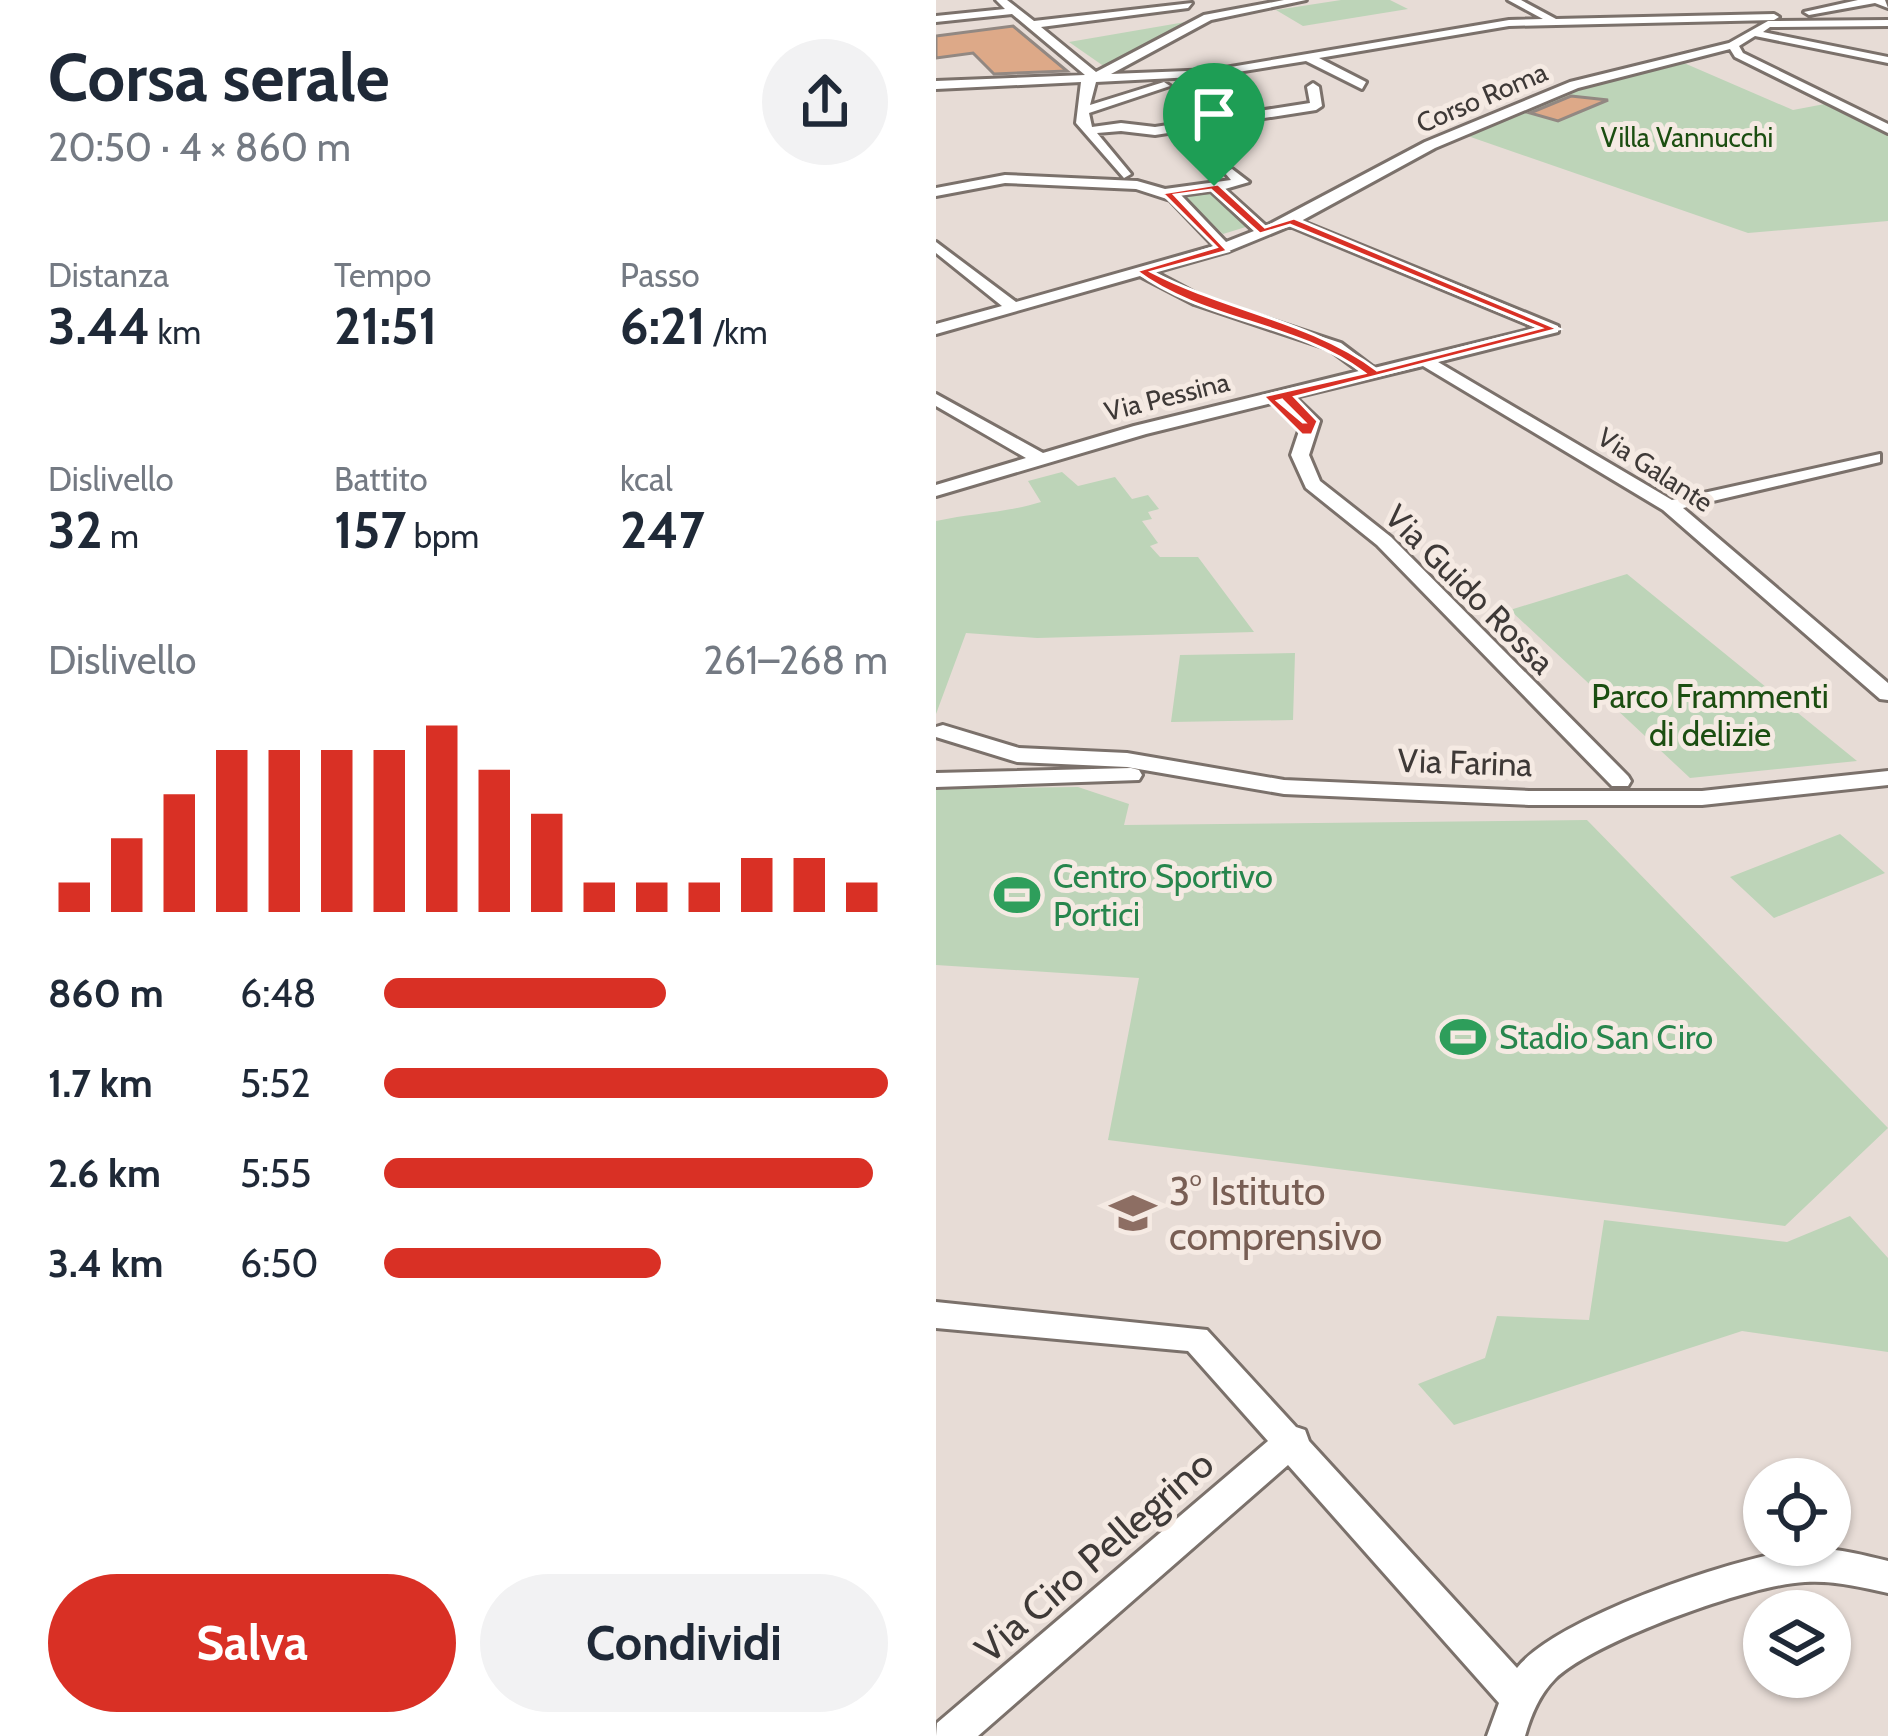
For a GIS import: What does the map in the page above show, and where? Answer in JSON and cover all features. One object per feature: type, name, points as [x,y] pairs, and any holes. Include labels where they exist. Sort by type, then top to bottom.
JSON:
[{"type":"street","points":[[1001,0],[1097,79]]},
{"type":"street","points":[[1137,185],[1142,179],[1124,174],[1086,131],[1081,112],[1087,82],[1208,17],[1301,0]]},
{"type":"street","points":[[1514,0],[1553,21]]},
{"type":"street","points":[[1748,0],[1781,20],[1876,0],[1888,5]]},
{"type":"street","points":[[1031,25],[1185,2],[1208,17]]},
{"type":"street","points":[[1575,3],[1611,19]]},
{"type":"street","points":[[936,20],[1014,11]]},
{"type":"street","points":[[1675,19],[1718,40],[1747,36],[1888,61]]},
{"type":"street","points":[[1689,25],[1707,20]]},
{"type":"street","points":[[1739,20],[1747,36],[1739,55],[1888,129]]},
{"type":"street","name":"Corso Roma","points":[[936,328],[1224,248],[1290,221],[1379,170],[1508,110],[1574,85],[1747,36],[1781,20]]},
{"type":"street","points":[[936,86],[1169,77],[1451,31],[1553,21],[1888,23]]},
{"type":"street","points":[[1308,57],[1362,86]]},
{"type":"street","points":[[1081,112],[1167,85],[1169,77]]},
{"type":"street","points":[[1086,131],[1121,127],[1155,131],[1316,106],[1313,87]]},
{"type":"street","points":[[936,99],[1083,93]]},
{"type":"street","points":[[936,192],[1005,179],[1137,185],[1167,193],[1242,182],[1232,173]]},
{"type":"street","points":[[1102,183],[1124,174]]},
{"type":"street","points":[[1214,186],[1264,232]]},
{"type":"street","points":[[1167,193],[1224,248]]},
{"type":"street","name":"Via Pessina","points":[[936,491],[1040,459],[1552,329],[1290,221]]},
{"type":"street","points":[[936,246],[1012,307]]},
{"type":"street","points":[[1142,271],[1199,302],[1335,346],[1374,374]]},
{"type":"street","name":"Via Galante","points":[[1430,363],[1669,506],[1888,694]]},
{"type":"street","name":"Via Guido Rossa","points":[[1277,398],[1307,432],[1300,454],[1312,484],[1384,541],[1620,781]]},
{"type":"street","points":[[936,399],[1040,459]]},
{"type":"street","points":[[1669,506],[1874,458]]},
{"type":"street","name":"Via Farina","points":[[940,731],[1017,755],[1127,760],[1284,787],[1529,798],[1702,798],[1888,778]]},
{"type":"street","name":"Via Farina","points":[[936,777],[958,753],[953,737],[940,731]]},
{"type":"street","name":"Via Farina","points":[[936,777],[1184,771]]},
{"type":"street","points":[[936,1316],[1196,1339],[1293,1441],[1518,1696]]},
{"type":"street","name":"Via Ciro Pellegrino","points":[[952,1735],[1293,1441]]},
{"type":"street","points":[[1506,1736],[1518,1696],[1553,1657],[1753,1577],[1799,1566],[1840,1566],[1888,1577]]},
{"type":"green space","points":[[1341,0],[1390,0],[1408,9],[1303,26],[1276,10]]},
{"type":"green space","points":[[1197,20],[1105,67],[1069,42]]},
{"type":"green space","name":"Villa Vannucchi","points":[[1677,60],[1793,110],[1830,103],[1888,133],[1888,221],[1748,233],[1462,134],[1564,92]]},
{"type":"green space","points":[[1212,191],[1249,226],[1223,234],[1180,195]]},
{"type":"green space","points":[[1062,472],[1078,486],[1115,477],[1132,499],[1148,495],[1159,509],[1148,512],[1152,519],[1142,521],[1158,543],[1150,546],[1160,557],[1198,557],[1254,632],[1037,638],[966,633],[936,714],[936,521],[1041,502],[1028,481]]},
{"type":"green space","name":"Parco Frammenti di delizie","points":[[1627,574],[1857,761],[1690,778],[1510,610]]},
{"type":"green space","points":[[1295,653],[1293,720],[1171,722],[1180,655]]},
{"type":"green space","name":"Stadio San Ciro","points":[[1078,787],[1129,804],[1124,825],[1587,820],[1888,1128],[1785,1226],[1108,1140],[1139,978],[936,965],[936,789]]},
{"type":"green space","points":[[1840,834],[1885,873],[1774,918],[1730,877]]},
{"type":"green space","points":[[1850,1216],[1888,1258],[1888,1352],[1742,1331],[1454,1425],[1418,1384],[1485,1358],[1497,1316],[1589,1320],[1604,1220],[1787,1242]]},
{"type":"building","points":[[1013,26],[1067,71],[994,74],[973,53],[936,58],[936,36]]},
{"type":"building","points":[[1571,96],[1608,100],[1558,121],[1530,113]]},
{"type":"place","name":"Centro Sportivo Portici","points":[[1017,895]]},
{"type":"place","name":"Stadio San Ciro","points":[[1463,1037]]},
{"type":"place","name":"3° Istituto comprensivo","points":[[1133,1213]]},
{"type":"route","points":[[1214,186],[1167,193],[1224,248],[1142,271],[1199,302],[1312,335],[1374,374],[1286,396],[1311,421],[1307,432],[1296,428],[1268,399],[1374,374],[1430,363],[1552,329],[1290,221],[1264,232],[1214,186]]}]
